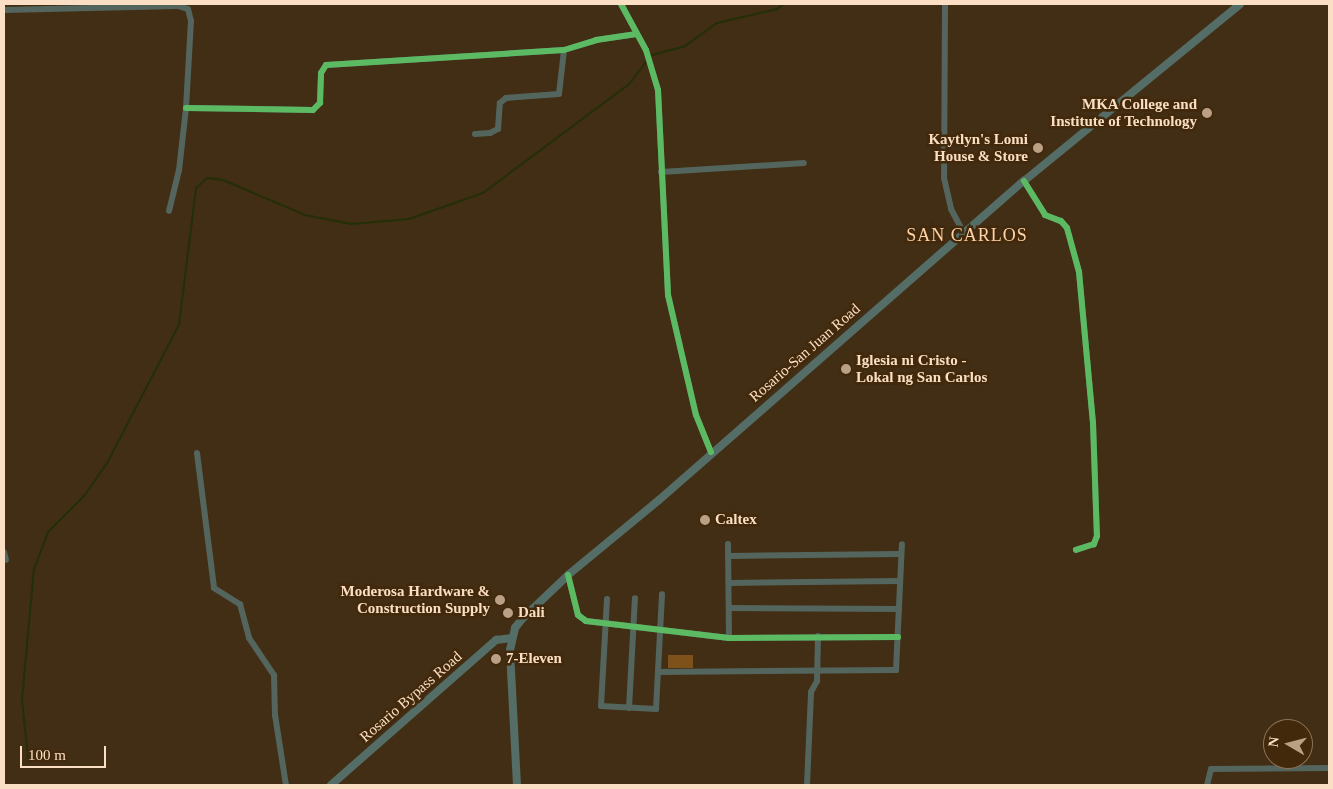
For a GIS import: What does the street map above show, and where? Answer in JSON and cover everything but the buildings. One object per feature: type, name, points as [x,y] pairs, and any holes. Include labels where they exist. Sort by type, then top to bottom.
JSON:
[{"type":"main road","name":"Rosario-San Juan Road","points":[[517,785],[511,685],[512,638],[522,619],[568,575],[965,235],[1024,181],[1240,4]]},
{"type":"main road","name":"Rosario Bypass Road","points":[[331,785],[496,640],[512,638]]},
{"type":"street","points":[[621,4],[646,50],[658,90],[668,295],[696,415],[711,452]]},
{"type":"street","points":[[946,4],[944,178],[951,209],[965,235]]},
{"type":"street","points":[[4,10],[178,6],[188,9],[191,21],[186,108],[179,170],[169,211]]},
{"type":"street","points":[[186,108],[314,110],[320,103],[322,68],[331,64],[564,50],[596,40],[637,34]]},
{"type":"street","points":[[475,134],[490,133],[498,129],[500,103],[506,98],[559,94],[564,50]]},
{"type":"street","points":[[661,172],[804,163]]},
{"type":"street","points":[[1024,181],[1045,215],[1061,221],[1067,228],[1079,272],[1093,423],[1097,536],[1094,544],[1076,550]]},
{"type":"street","points":[[197,453],[214,588],[240,604],[249,638],[274,675],[275,715],[286,785]]},
{"type":"street","points":[[728,544],[729,638]]},
{"type":"street","points":[[658,672],[896,670],[902,544]]},
{"type":"street","points":[[4,552],[6,560]]},
{"type":"street","points":[[728,556],[901,554]]},
{"type":"street","points":[[568,575],[581,620],[729,638],[898,637]]},
{"type":"street","points":[[729,583],[900,581]]},
{"type":"street","points":[[607,599],[601,706],[656,709],[662,594]]},
{"type":"street","points":[[629,708],[635,598]]},
{"type":"street","points":[[729,608],[899,609]]},
{"type":"street","points":[[808,785],[811,692],[817,682],[818,636]]},
{"type":"street","points":[[1207,785],[1211,769],[1329,768]]},
{"type":"shaded area","points":[[668,655],[693,655],[693,668],[668,668]]},
{"type":"waterway","points":[[652,55],[685,46],[717,23],[777,9],[784,4]]},
{"type":"waterway","points":[[28,758],[22,700],[34,569],[48,532],[84,496],[106,465],[179,325],[196,188],[207,178],[223,180],[305,215],[351,224],[409,219],[483,193],[629,84],[646,62]]},
{"type":"cycle path","points":[[621,4],[646,50],[658,90],[668,295],[696,415],[711,452]]},
{"type":"cycle path","points":[[186,108],[313,110],[320,103],[321,73],[326,65],[564,50],[596,40],[637,34]]},
{"type":"cycle path","points":[[1024,181],[1045,215],[1061,221],[1067,228],[1079,272],[1093,423],[1097,536],[1094,544],[1076,550]]},
{"type":"cycle path","points":[[568,575],[578,615],[586,621],[729,638],[898,637]]},
{"type":"place","name":"MKA College and Institute of Technology","points":[[1207,113]]},
{"type":"place","name":"Kaytlyn's Lomi House & Store","points":[[1038,148]]},
{"type":"place","name":"Iglesia ni Cristo - Lokal ng San Carlos","points":[[846,369]]},
{"type":"place","name":"Caltex","points":[[705,520]]},
{"type":"place","name":"Moderosa Hardware & Construction Supply","points":[[500,600]]},
{"type":"place","name":"Dali","points":[[508,613]]},
{"type":"place","name":"7-Eleven","points":[[496,659]]},
{"type":"district","name":"SAN CARLOS","points":[[967,235]]}]
